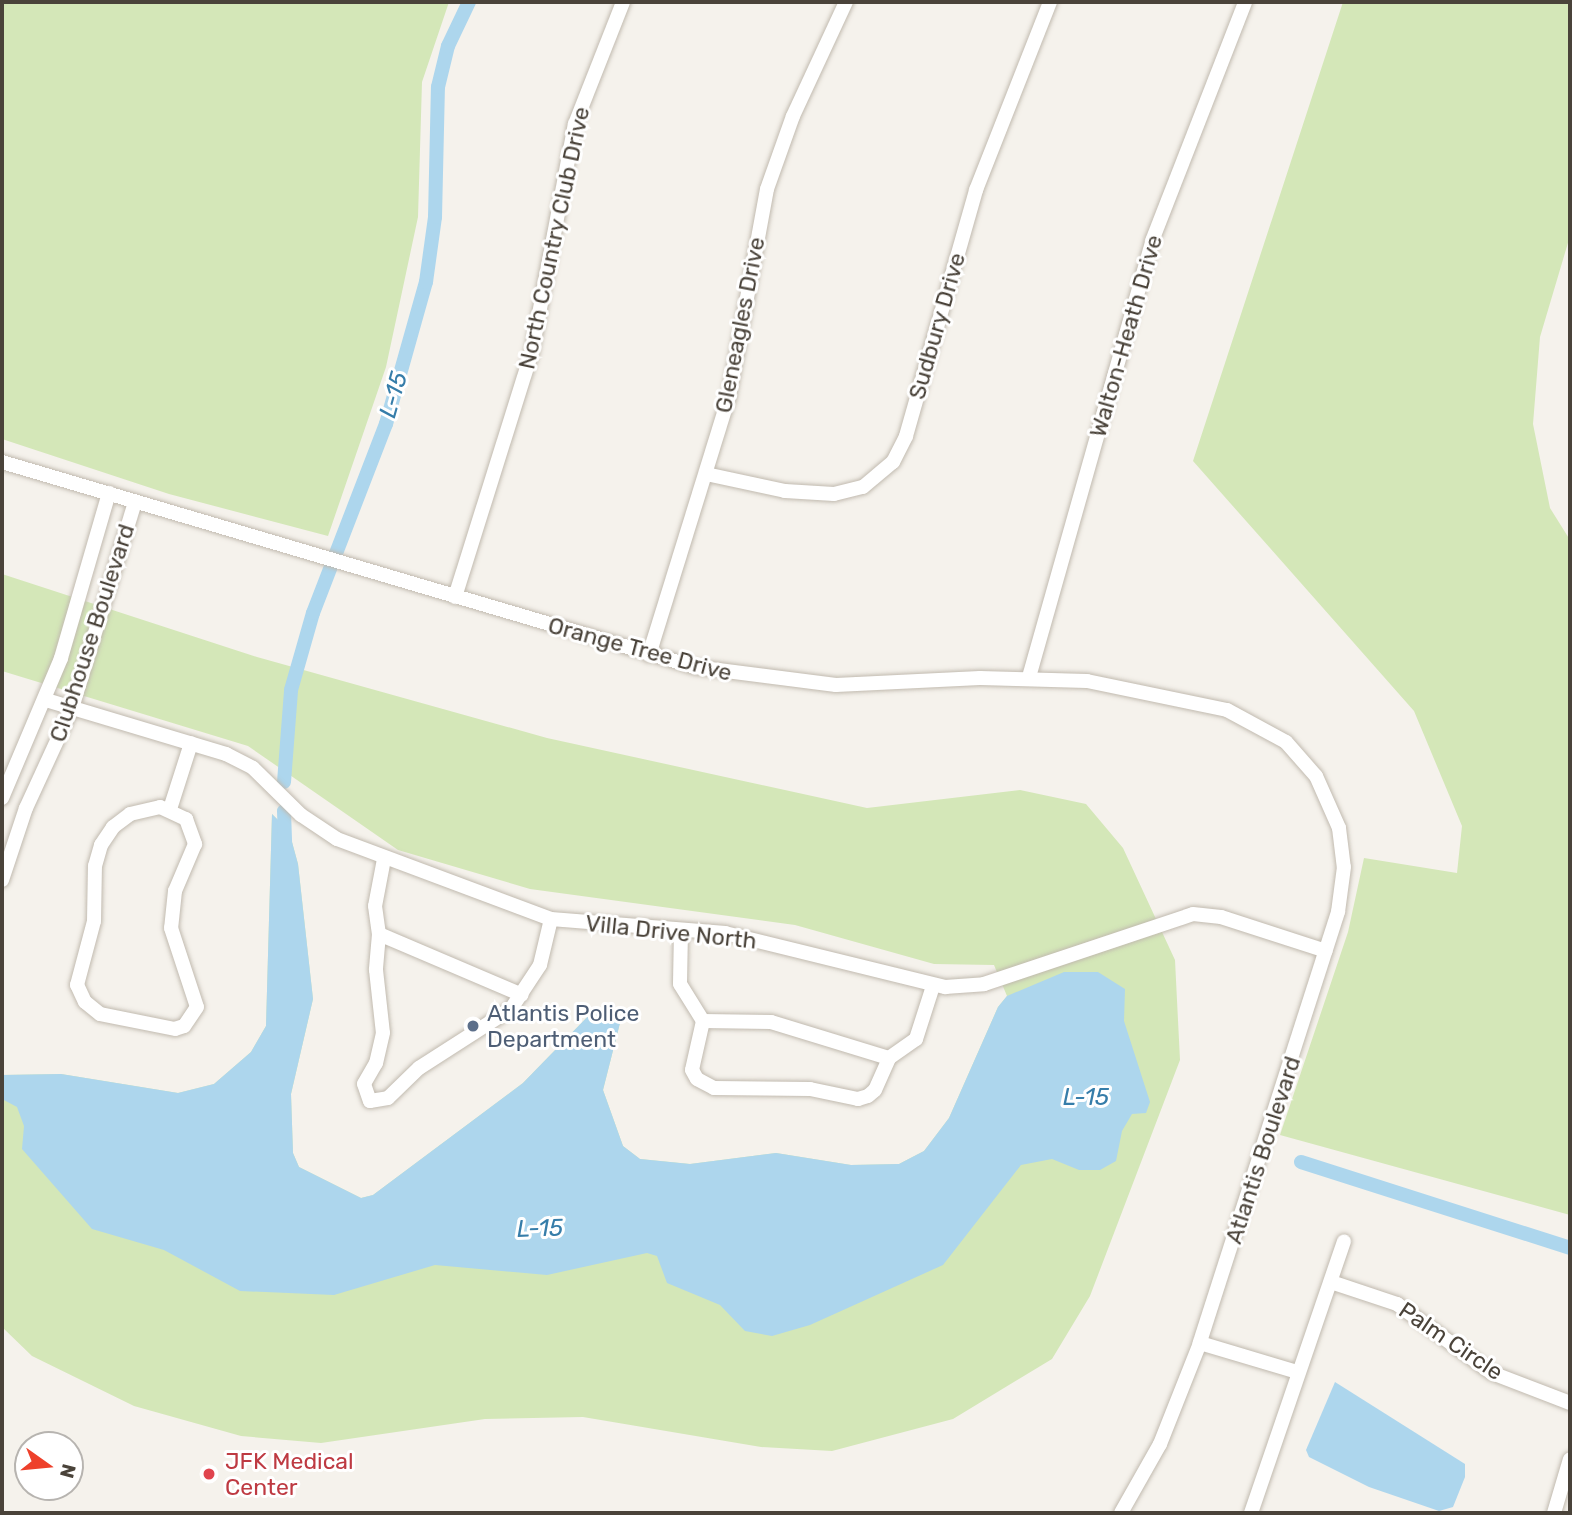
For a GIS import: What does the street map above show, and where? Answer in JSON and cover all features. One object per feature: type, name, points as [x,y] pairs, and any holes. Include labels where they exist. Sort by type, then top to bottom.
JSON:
[{"type":"street","name":"North Country Club Drive","points":[[455,597],[532,351],[575,124],[623,2]]},
{"type":"street","name":"Gleneagles Drive","points":[[649,655],[705,474],[741,344],[767,189],[793,116],[846,2]]},
{"type":"street","name":"Sudbury Drive","points":[[705,474],[785,491],[834,494],[863,487],[893,462],[906,436],[979,179],[1050,2]]},
{"type":"street","name":"Walton-Heath Drive","points":[[1029,677],[1152,242],[1245,2]]},
{"type":"street","name":"Orange Tree Drive","points":[[2,462],[649,655],[741,676],[836,685],[1029,677],[1131,687],[1227,710],[1277,735],[1317,776]]},
{"type":"street","name":"Clubhouse Boulevard","points":[[2,798],[46,700],[109,493]]},
{"type":"street","name":"Clubhouse Boulevard","points":[[2,880],[26,807],[72,708],[135,502]]},
{"type":"street","name":"Villa Drive North","points":[[46,700],[191,743],[244,763],[317,828],[384,859],[473,887],[551,919],[681,932],[725,933],[785,945],[933,986],[984,984],[1193,914],[1222,917],[1326,951]]},
{"type":"street","points":[[170,809],[191,743]]},
{"type":"street","name":"Atlantis Boulevard","points":[[1121,1513],[1160,1444],[1200,1343],[1338,912],[1344,867],[1339,828],[1317,776]]},
{"type":"street","points":[[2,798],[26,807]]},
{"type":"street","points":[[150,808],[170,809],[186,820],[195,844],[175,891],[171,928],[197,1007],[189,1021],[174,1029],[100,1014],[80,994],[77,975],[94,921],[95,866],[101,845],[130,814],[150,808]]},
{"type":"street","points":[[384,859],[375,906],[379,934],[376,970],[383,1033],[376,1063],[364,1084],[370,1101],[388,1098],[419,1068],[510,1009],[540,965],[551,919]]},
{"type":"street","points":[[681,932],[680,984],[704,1021],[692,1070],[705,1086],[714,1088],[810,1089],[858,1098],[875,1090],[890,1058],[916,1039],[933,986]]},
{"type":"street","points":[[379,934],[522,995]]},
{"type":"street","points":[[704,1021],[771,1022],[890,1058]]},
{"type":"street","points":[[1251,1513],[1344,1241]]},
{"type":"street","name":"Palm Circle","points":[[1331,1282],[1397,1304],[1492,1373],[1570,1403]]},
{"type":"street","points":[[1200,1343],[1297,1372]]},
{"type":"street","points":[[1554,1513],[1570,1459]]},
{"type":"green space","points":[[2,2],[449,2],[422,82],[418,217],[386,367],[328,536],[169,494],[2,439]]},
{"type":"green space","points":[[1343,2],[1570,2],[1570,236],[1540,337],[1533,424],[1550,508],[1570,540],[1570,1215],[1280,1135],[1348,932],[1364,858],[1457,873],[1462,826],[1414,711],[1193,461]]},
{"type":"green space","points":[[2,574],[257,657],[547,738],[867,808],[1020,790],[1086,804],[1123,848],[1175,960],[1180,1060],[1090,1296],[1052,1359],[953,1419],[832,1451],[761,1447],[583,1417],[485,1419],[321,1443],[241,1436],[134,1406],[32,1356],[2,1327],[2,1075],[61,1074],[178,1093],[214,1084],[251,1052],[266,1026],[272,814],[289,831],[298,864],[313,999],[291,1094],[293,1153],[299,1167],[361,1198],[373,1195],[523,1083],[596,1008],[608,1010],[620,1023],[603,1090],[623,1146],[640,1159],[690,1164],[776,1153],[851,1165],[899,1164],[924,1151],[949,1118],[998,1007],[1007,996],[994,965],[934,964],[795,925],[530,889],[398,850],[248,746],[2,671]]},
{"type":"water","points":[[272,814],[289,831],[298,864],[313,999],[291,1094],[293,1153],[299,1167],[361,1198],[373,1195],[523,1083],[596,1008],[608,1010],[620,1023],[603,1090],[623,1146],[640,1159],[690,1164],[776,1153],[851,1165],[899,1164],[924,1151],[949,1118],[998,1007],[1007,996],[1064,972],[1098,972],[1125,989],[1124,1021],[1150,1102],[1146,1113],[1132,1114],[1122,1131],[1116,1161],[1100,1170],[1079,1170],[1052,1159],[1021,1165],[943,1265],[810,1325],[772,1336],[745,1331],[720,1305],[667,1283],[657,1256],[647,1253],[547,1275],[435,1265],[334,1295],[240,1291],[164,1250],[92,1229],[22,1149],[24,1126],[17,1107],[2,1099],[2,1075],[61,1074],[178,1093],[214,1084],[251,1052],[266,1026]]},
{"type":"water","points":[[1335,1382],[1465,1464],[1465,1477],[1453,1507],[1439,1511],[1369,1487],[1309,1457],[1306,1450]]},
{"type":"waterway","name":"L-15","points":[[284,782],[291,690],[313,613],[386,424],[426,282],[435,217],[438,87],[448,46],[469,2]]},
{"type":"waterway","name":"L-15","points":[[284,811],[285,845]]},
{"type":"waterway","name":"L-15","points":[[1301,1162],[1570,1248]]},
{"type":"place","name":"Atlantis Police Department","points":[[473,1026]]},
{"type":"place","name":"JFK Medical Center","points":[[209,1474]]}]
